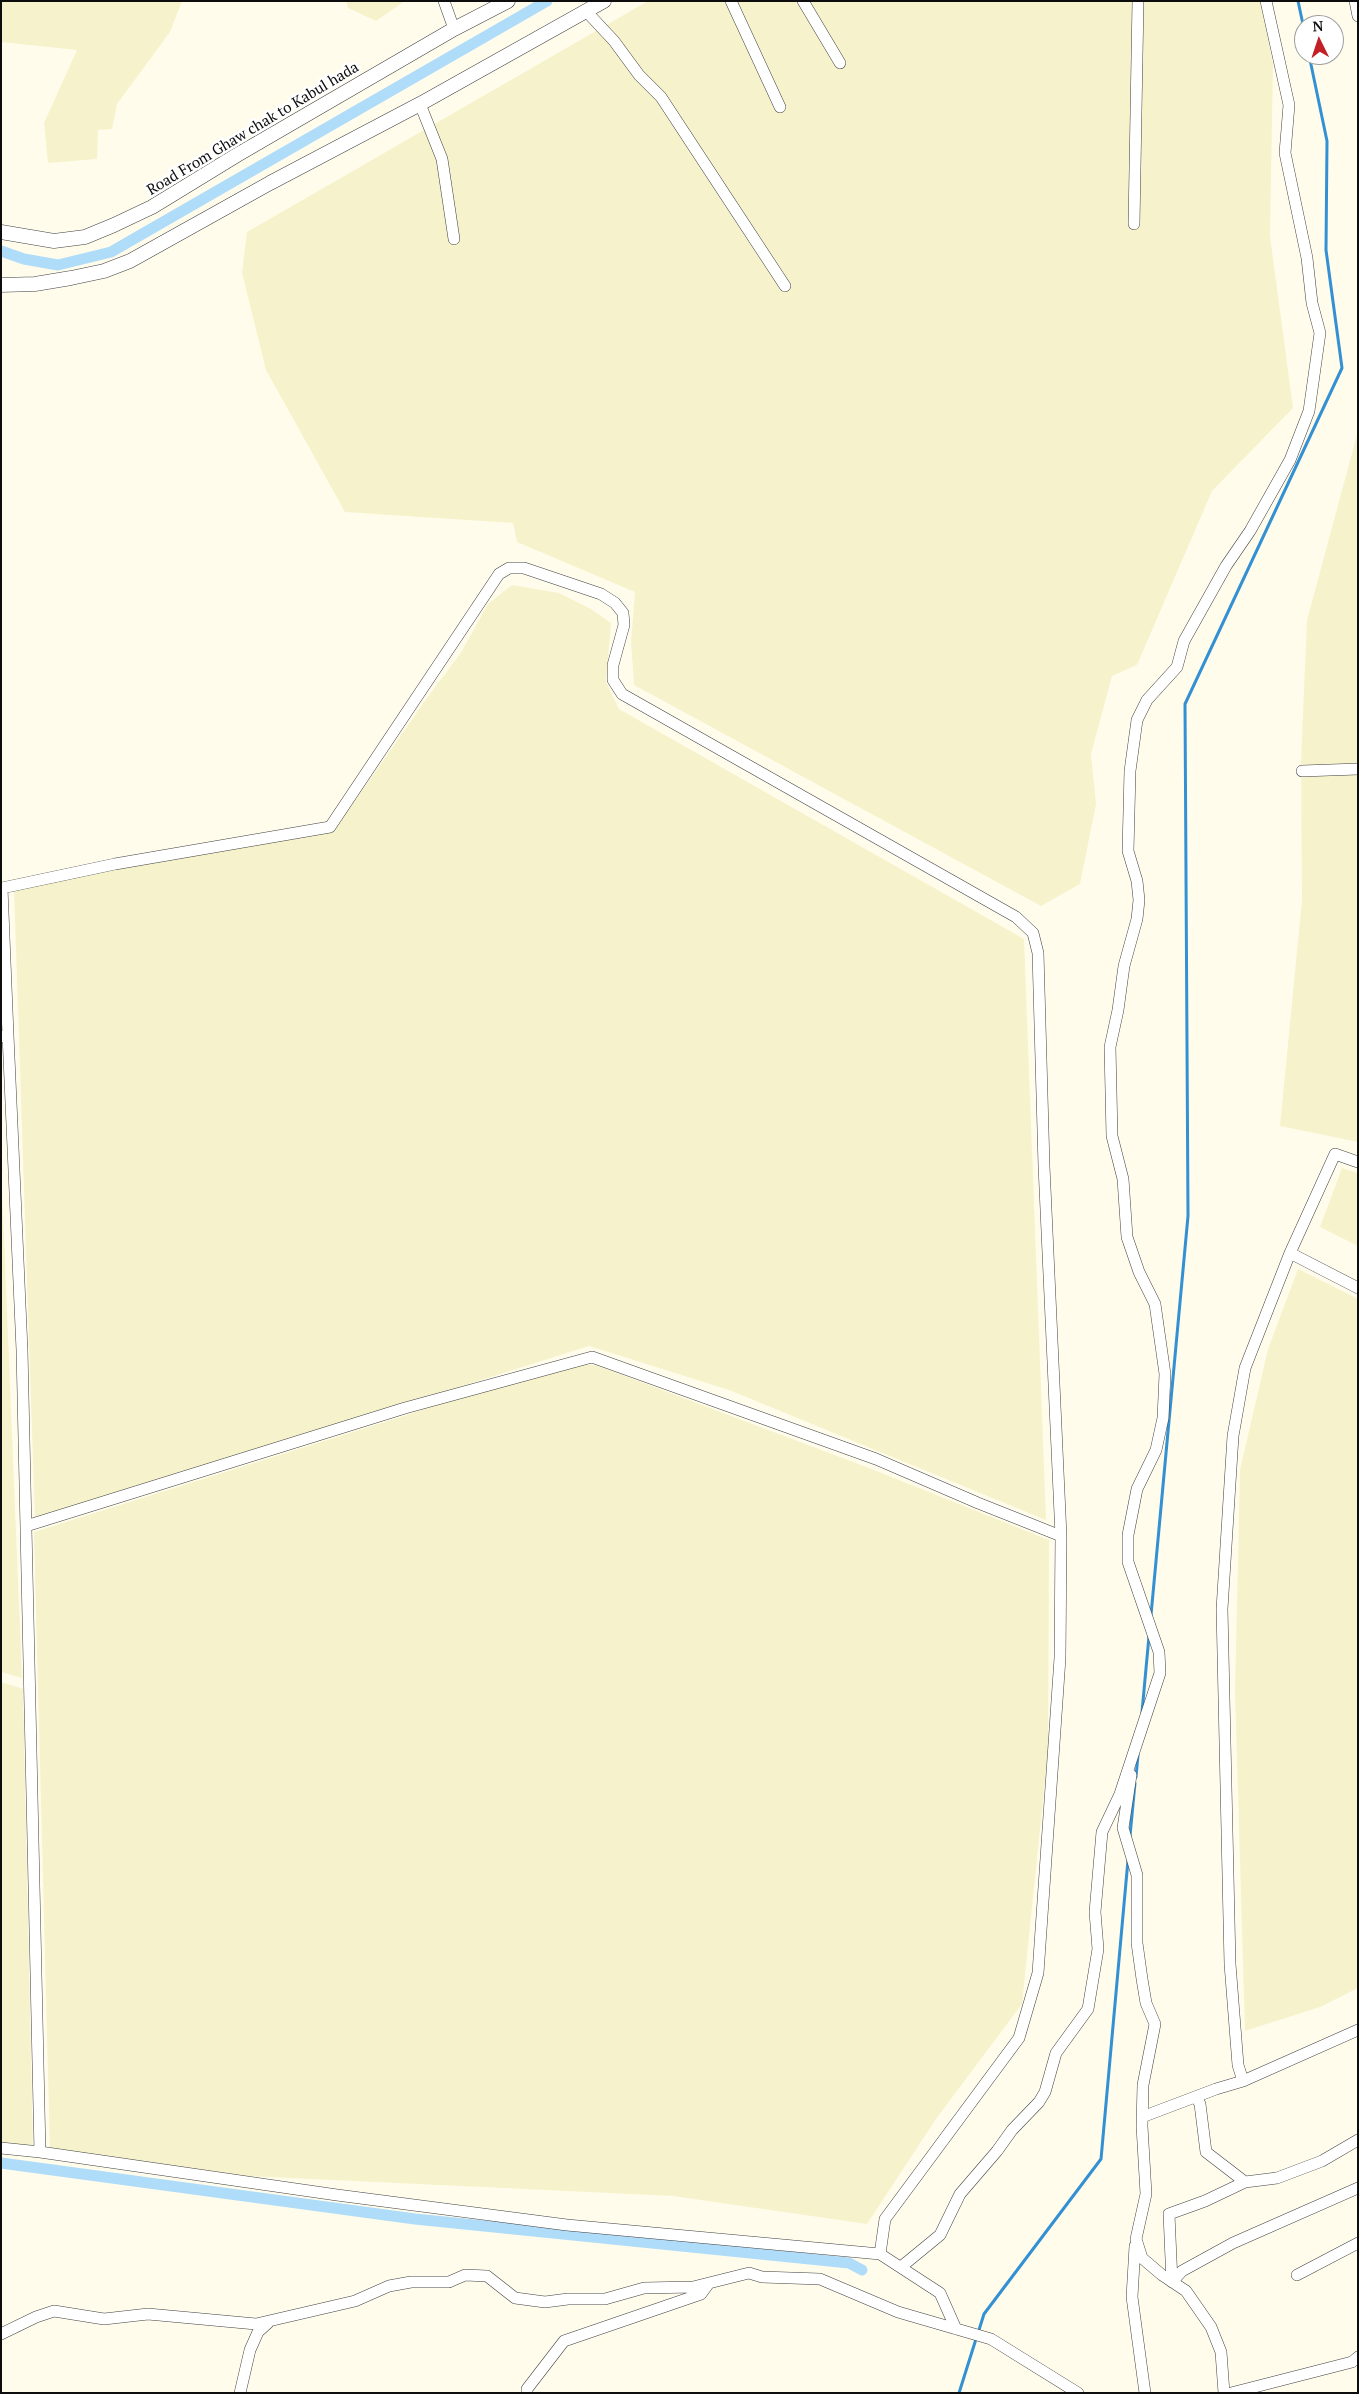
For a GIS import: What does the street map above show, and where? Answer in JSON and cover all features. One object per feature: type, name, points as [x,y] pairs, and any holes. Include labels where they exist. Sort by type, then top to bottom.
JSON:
[{"type":"street","points":[[444,1],[454,29]]},
{"type":"street","name":"Road From Ghaw chak to Kabul hada","points":[[1,232],[54,241],[85,237],[152,207],[237,155],[454,29],[508,1]]},
{"type":"street","points":[[1,286],[35,284],[71,278],[104,271],[130,261],[270,183],[420,104],[604,1]]},
{"type":"street","points":[[731,1],[780,106]]},
{"type":"street","points":[[803,1],[840,63]]},
{"type":"street","points":[[1134,224],[1138,1]]},
{"type":"street","points":[[901,2268],[940,2235],[960,2194],[998,2151],[1012,2130],[1039,2102],[1045,2092],[1056,2053],[1088,2009],[1098,1950],[1095,1912],[1102,1832],[1120,1794],[1160,1673],[1159,1652],[1128,1562],[1128,1535],[1137,1489],[1156,1450],[1163,1418],[1165,1374],[1155,1304],[1139,1272],[1127,1237],[1122,1179],[1112,1136],[1110,1047],[1118,1010],[1124,966],[1137,919],[1139,900],[1137,881],[1128,850],[1130,771],[1137,720],[1147,700],[1177,667],[1184,640],[1226,566],[1250,531],[1290,460],[1309,411],[1320,332],[1312,303],[1307,258],[1285,153],[1289,105],[1266,1]]},
{"type":"street","points":[[1355,1],[1358,16]]},
{"type":"street","points":[[586,11],[614,41],[639,75],[661,97],[785,286]]},
{"type":"street","points":[[420,104],[442,159],[454,239]]},
{"type":"street","points":[[40,2152],[22,1350],[5,1036],[2,888],[115,864],[330,827],[499,574],[509,568],[524,568],[601,594],[615,603],[623,612],[624,625],[613,665],[613,680],[622,694],[1016,917],[1033,933],[1038,953],[1044,1166],[1061,1536],[1060,1658],[1038,1973],[1018,2038],[885,2218],[880,2254]]},
{"type":"street","points":[[1302,772],[1358,769]]},
{"type":"street","points":[[1243,2081],[1238,2065],[1230,1964],[1222,1609],[1233,1436],[1245,1368],[1290,1253],[1335,1154],[1358,1162]]},
{"type":"street","points":[[1290,1253],[1358,1288]]},
{"type":"street","points":[[26,1526],[405,1408],[592,1357],[876,1459],[1061,1536]]},
{"type":"street","points":[[1132,1758],[1129,1800],[1123,1828],[1137,1875],[1137,1943],[1146,2004],[1155,2024],[1143,2085],[1142,2117],[1146,2194],[1136,2239],[1132,2297],[1145,2393]]},
{"type":"street","points":[[1142,2117],[1243,2081],[1358,2030]]},
{"type":"street","points":[[1196,2097],[1200,2104],[1206,2152],[1245,2182]]},
{"type":"street","points":[[1172,2282],[1169,2214],[1205,2201],[1245,2182],[1277,2178],[1322,2161],[1358,2140]]},
{"type":"street","points":[[1,2148],[532,2221],[880,2254],[940,2293],[956,2329]]},
{"type":"street","points":[[1172,2282],[1182,2272],[1233,2243],[1358,2188]]},
{"type":"street","points":[[1136,2239],[1142,2258],[1186,2291],[1211,2327],[1221,2352],[1224,2393]]},
{"type":"street","points":[[1297,2275],[1358,2243]]},
{"type":"street","points":[[1,2334],[36,2317],[54,2311],[104,2319],[148,2314],[256,2324],[355,2301],[389,2286],[411,2282],[449,2282],[465,2275],[486,2276],[515,2298],[546,2302],[568,2299],[604,2299],[644,2288],[692,2287],[749,2274],[762,2277],[820,2279],[898,2312],[991,2340],[1078,2393]]},
{"type":"street","points":[[527,2393],[527,2389],[564,2341],[701,2294],[709,2283]]},
{"type":"street","points":[[240,2393],[250,2350],[258,2332],[269,2322]]},
{"type":"street","points":[[1231,2393],[1254,2389],[1352,2362],[1358,2358]]},
{"type":"shaded area","points":[[1,1],[182,1],[170,32],[117,104],[112,129],[98,130],[97,159],[48,163],[44,123],[77,50],[1,42]]},
{"type":"shaded area","points":[[346,1],[405,1],[376,21],[348,8]]},
{"type":"shaded area","points":[[648,1],[1260,1],[1273,64],[1270,236],[1293,408],[1212,491],[1137,665],[1112,676],[1091,754],[1096,804],[1080,884],[1041,906],[634,685],[631,642],[635,592],[517,542],[513,523],[345,512],[266,370],[242,273],[247,232]]},
{"type":"shaded area","points":[[1358,431],[1358,1142],[1280,1126],[1302,900],[1301,761],[1307,620]]},
{"type":"shaded area","points":[[512,585],[559,593],[591,609],[611,623],[606,682],[619,709],[1024,939],[1046,1520],[729,1390],[589,1346],[35,1521],[14,888],[338,825],[460,654],[488,604]]},
{"type":"shaded area","points":[[1,1165],[22,1678],[1,1672]]},
{"type":"shaded area","points":[[1342,1168],[1358,1173],[1358,1246],[1320,1227]]},
{"type":"shaded area","points":[[1298,1269],[1358,1299],[1358,1988],[1320,2007],[1245,2031],[1235,1692],[1240,1470],[1268,1349]]},
{"type":"shaded area","points":[[552,1364],[596,1365],[869,1468],[1049,1540],[1048,1751],[1022,2004],[936,2119],[867,2224],[673,2196],[247,2176],[50,2150],[34,1532],[407,1415]]},
{"type":"shaded area","points":[[1,1682],[23,1689],[33,2153],[1,2149]]},
{"type":"waterway","points":[[1,251],[24,259],[58,265],[111,252],[547,1]]},
{"type":"waterway","points":[[1298,1],[1301,15]]},
{"type":"waterway","points":[[1151,1615],[1188,1216],[1185,704],[1342,368],[1326,250],[1327,141],[1311,65]]},
{"type":"waterway","points":[[1142,1712],[1149,1636]]},
{"type":"waterway","points":[[1136,1777],[1138,1755]]},
{"type":"waterway","points":[[1130,1836],[1135,1783]]},
{"type":"waterway","points":[[978,2333],[984,2314],[1101,2159],[1128,1860]]},
{"type":"waterway","points":[[1,2163],[415,2219],[849,2263],[862,2270]]},
{"type":"waterway","points":[[959,2393],[976,2339]]}]
